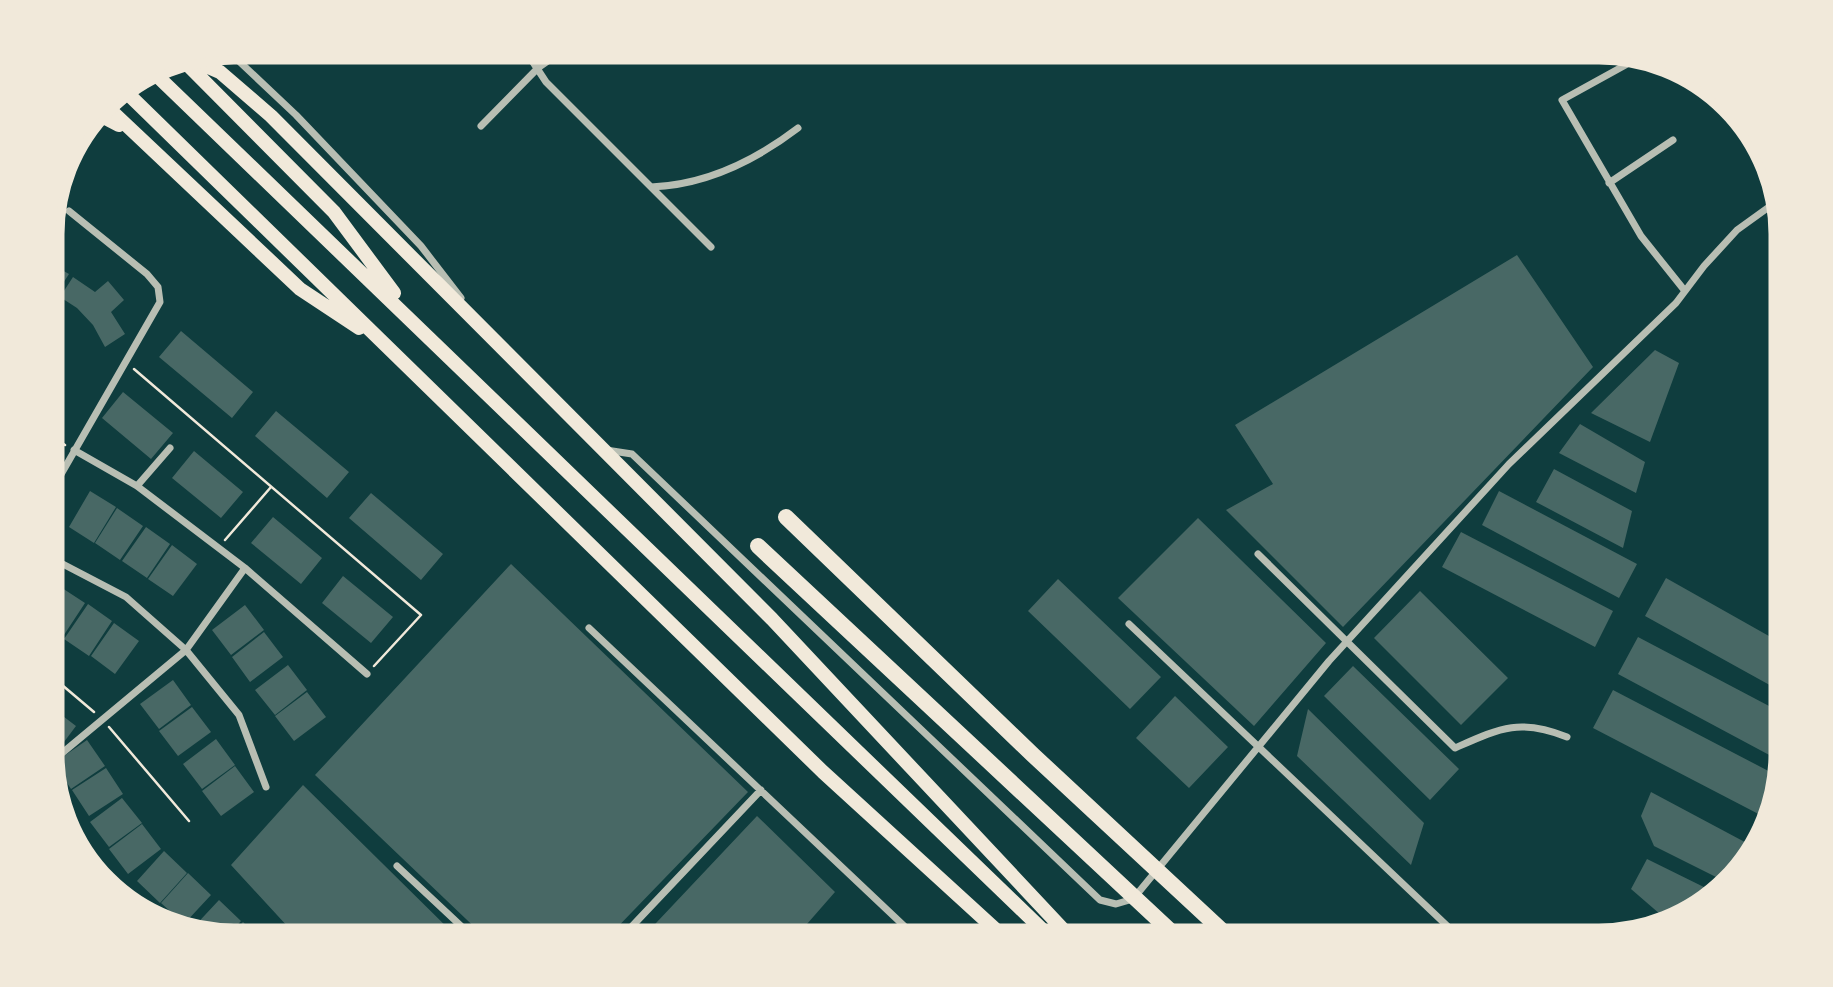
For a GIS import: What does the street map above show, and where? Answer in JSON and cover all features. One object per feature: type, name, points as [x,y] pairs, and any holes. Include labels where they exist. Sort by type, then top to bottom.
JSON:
[{"type":"highway","points":[[198,63],[220,72],[271,116],[772,619],[1061,927]]},
{"type":"highway","points":[[191,65],[334,212],[420,327]]},
{"type":"highway","points":[[158,77],[1041,927]]},
{"type":"highway","points":[[128,94],[823,772],[993,927]]},
{"type":"highway","points":[[110,110],[300,289],[388,347]]},
{"type":"highway","points":[[104,117],[133,132]]},
{"type":"highway","points":[[786,517],[1023,746],[1218,927]]},
{"type":"highway","points":[[758,546],[1165,927]]},
{"type":"street","points":[[239,60],[296,115],[421,246],[503,349],[589,439],[608,451],[632,454],[1100,900],[1116,904],[1133,899],[1347,642],[1509,464],[1636,345],[1737,230],[1771,205]]},
{"type":"street","points":[[532,60],[546,82],[711,247]]},
{"type":"street","points":[[481,126],[538,68],[550,60]]},
{"type":"street","points":[[1630,62],[1562,100],[1641,236],[1685,291]]},
{"type":"street","points":[[651,187],[671,186],[750,162],[798,128]]},
{"type":"street","points":[[1609,183],[1673,139]]},
{"type":"street","points":[[60,476],[160,302],[158,287],[148,274],[69,211]]},
{"type":"street","points":[[137,485],[170,448]]},
{"type":"street","points":[[74,450],[137,485],[245,568],[367,674]]},
{"type":"street","points":[[1258,554],[1455,748],[1493,731],[1522,725],[1542,727],[1567,737]]},
{"type":"street","points":[[59,562],[126,597],[186,650],[239,715],[266,787]]},
{"type":"street","points":[[59,758],[186,650],[245,568]]},
{"type":"street","points":[[1129,624],[1449,927]]},
{"type":"street","points":[[589,628],[906,928]]},
{"type":"street","points":[[631,928],[761,790]]},
{"type":"street","points":[[397,866],[464,928]]},
{"type":"path","points":[[126,362],[421,615],[367,674]]},
{"type":"path","points":[[60,441],[74,450]]},
{"type":"path","points":[[218,548],[271,486]]},
{"type":"path","points":[[59,683],[104,721],[189,821]]},
{"type":"building","points":[[1517,255],[1593,367],[1343,627],[1226,510],[1273,484],[1235,425]]},
{"type":"building","points":[[60,269],[69,274],[60,288]]},
{"type":"building","points":[[73,277],[95,292],[108,281],[124,300],[111,312],[125,334],[105,347],[93,325],[77,308],[60,297]]},
{"type":"building","points":[[181,331],[253,392],[232,418],[159,357]]},
{"type":"building","points":[[1655,350],[1679,363],[1650,442],[1591,413]]},
{"type":"building","points":[[123,392],[173,433],[151,459],[102,418]]},
{"type":"building","points":[[276,411],[349,472],[327,498],[255,436]]},
{"type":"building","points":[[1580,424],[1645,462],[1636,493],[1559,453]]},
{"type":"building","points":[[194,451],[243,492],[221,518],[172,478]]},
{"type":"building","points":[[1554,469],[1632,511],[1623,548],[1536,502]]},
{"type":"building","points":[[90,491],[116,507],[94,543],[69,527]]},
{"type":"building","points":[[1499,491],[1637,564],[1619,598],[1482,525]]},
{"type":"building","points":[[371,493],[443,554],[421,580],[349,518]]},
{"type":"building","points":[[117,508],[143,526],[120,560],[95,543]]},
{"type":"building","points":[[273,517],[322,558],[301,584],[251,543]]},
{"type":"building","points":[[1198,518],[1326,643],[1254,726],[1118,598]]},
{"type":"building","points":[[146,527],[170,544],[147,578],[122,561]]},
{"type":"building","points":[[1461,532],[1613,611],[1595,647],[1442,567]]},
{"type":"building","points":[[172,545],[197,564],[173,596],[148,579]]},
{"type":"building","points":[[511,564],[748,792],[617,928],[475,928],[315,775]]},
{"type":"building","points":[[343,576],[393,617],[371,643],[322,603]]},
{"type":"building","points":[[1666,578],[1773,638],[1773,687],[1645,616]]},
{"type":"building","points":[[1058,579],[1161,677],[1130,709],[1028,611]]},
{"type":"building","points":[[59,586],[85,603],[62,638],[59,636]]},
{"type":"building","points":[[1420,591],[1508,678],[1461,725],[1374,638]]},
{"type":"building","points":[[88,604],[112,621],[89,656],[64,639]]},
{"type":"building","points":[[245,605],[264,630],[231,655],[212,630]]},
{"type":"building","points":[[114,623],[139,641],[115,674],[91,656]]},
{"type":"building","points":[[264,632],[283,657],[250,682],[232,657]]},
{"type":"building","points":[[1638,637],[1773,708],[1773,757],[1618,674]]},
{"type":"building","points":[[288,665],[307,690],[275,715],[255,690]]},
{"type":"building","points":[[1353,666],[1459,769],[1430,800],[1324,696]]},
{"type":"building","points":[[173,680],[191,705],[159,729],[140,704]]},
{"type":"building","points":[[1613,690],[1772,773],[1768,799],[1762,816],[1593,728]]},
{"type":"building","points":[[307,692],[326,717],[294,741],[275,716]]},
{"type":"building","points":[[1175,696],[1228,747],[1189,788],[1136,738]]},
{"type":"building","points":[[192,707],[211,732],[178,756],[159,731]]},
{"type":"building","points":[[1308,709],[1424,823],[1411,865],[1297,756]]},
{"type":"building","points":[[59,713],[76,726],[59,749]]},
{"type":"building","points":[[216,739],[235,765],[202,789],[183,764]]},
{"type":"building","points":[[87,740],[105,766],[71,789],[61,773],[59,759]]},
{"type":"building","points":[[235,766],[254,792],[221,816],[202,791]]},
{"type":"building","points":[[106,768],[123,794],[89,816],[72,790]]},
{"type":"building","points":[[303,785],[448,928],[289,928],[231,865]]},
{"type":"building","points":[[1651,792],[1748,844],[1719,879],[1654,846],[1641,816]]},
{"type":"building","points":[[122,798],[142,823],[109,847],[90,822]]},
{"type":"building","points":[[757,816],[835,892],[804,928],[652,928]]},
{"type":"building","points":[[142,824],[161,849],[128,874],[109,849]]},
{"type":"building","points":[[164,851],[187,873],[160,903],[137,881]]},
{"type":"building","points":[[1647,859],[1708,889],[1677,910],[1662,916],[1631,889]]},
{"type":"building","points":[[188,873],[211,895],[186,921],[177,918],[161,903]]},
{"type":"building","points":[[219,900],[241,921],[235,928],[197,924]]},
{"type":"building","points":[[243,922],[249,928],[238,928]]}]
